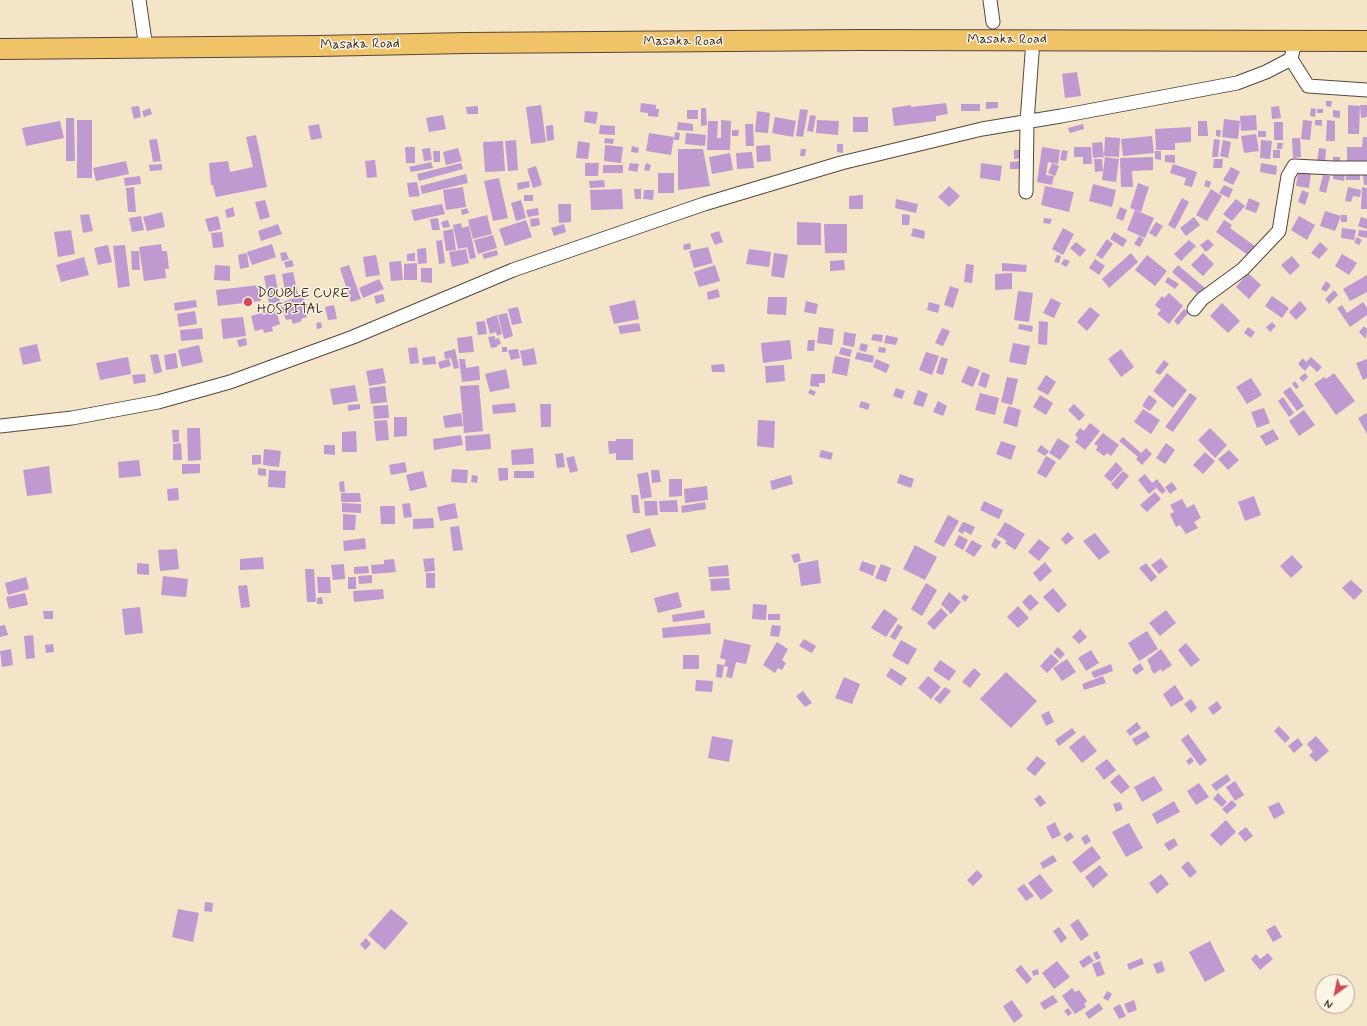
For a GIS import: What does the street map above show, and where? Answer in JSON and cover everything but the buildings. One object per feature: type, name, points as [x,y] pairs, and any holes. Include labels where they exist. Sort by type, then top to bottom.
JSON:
[{"type":"main road","name":"Masaka Road","points":[[0,49],[466,43],[1033,40],[1293,50],[1367,41]]},
{"type":"street","points":[[139,0],[146,48]]},
{"type":"street","points":[[990,0],[993,22]]},
{"type":"street","points":[[1026,192],[1027,122],[1033,40]]},
{"type":"street","points":[[0,426],[72,418],[158,402],[230,382],[353,337],[513,270],[704,204],[841,163],[982,129],[1237,83],[1266,72],[1293,50],[1308,86],[1367,90]]},
{"type":"street","points":[[1194,309],[1202,299],[1243,269],[1279,231],[1288,176],[1294,166],[1367,168]]},
{"type":"place","name":"DOUBLE CURE HOSPITAL","points":[[248,302]]}]
